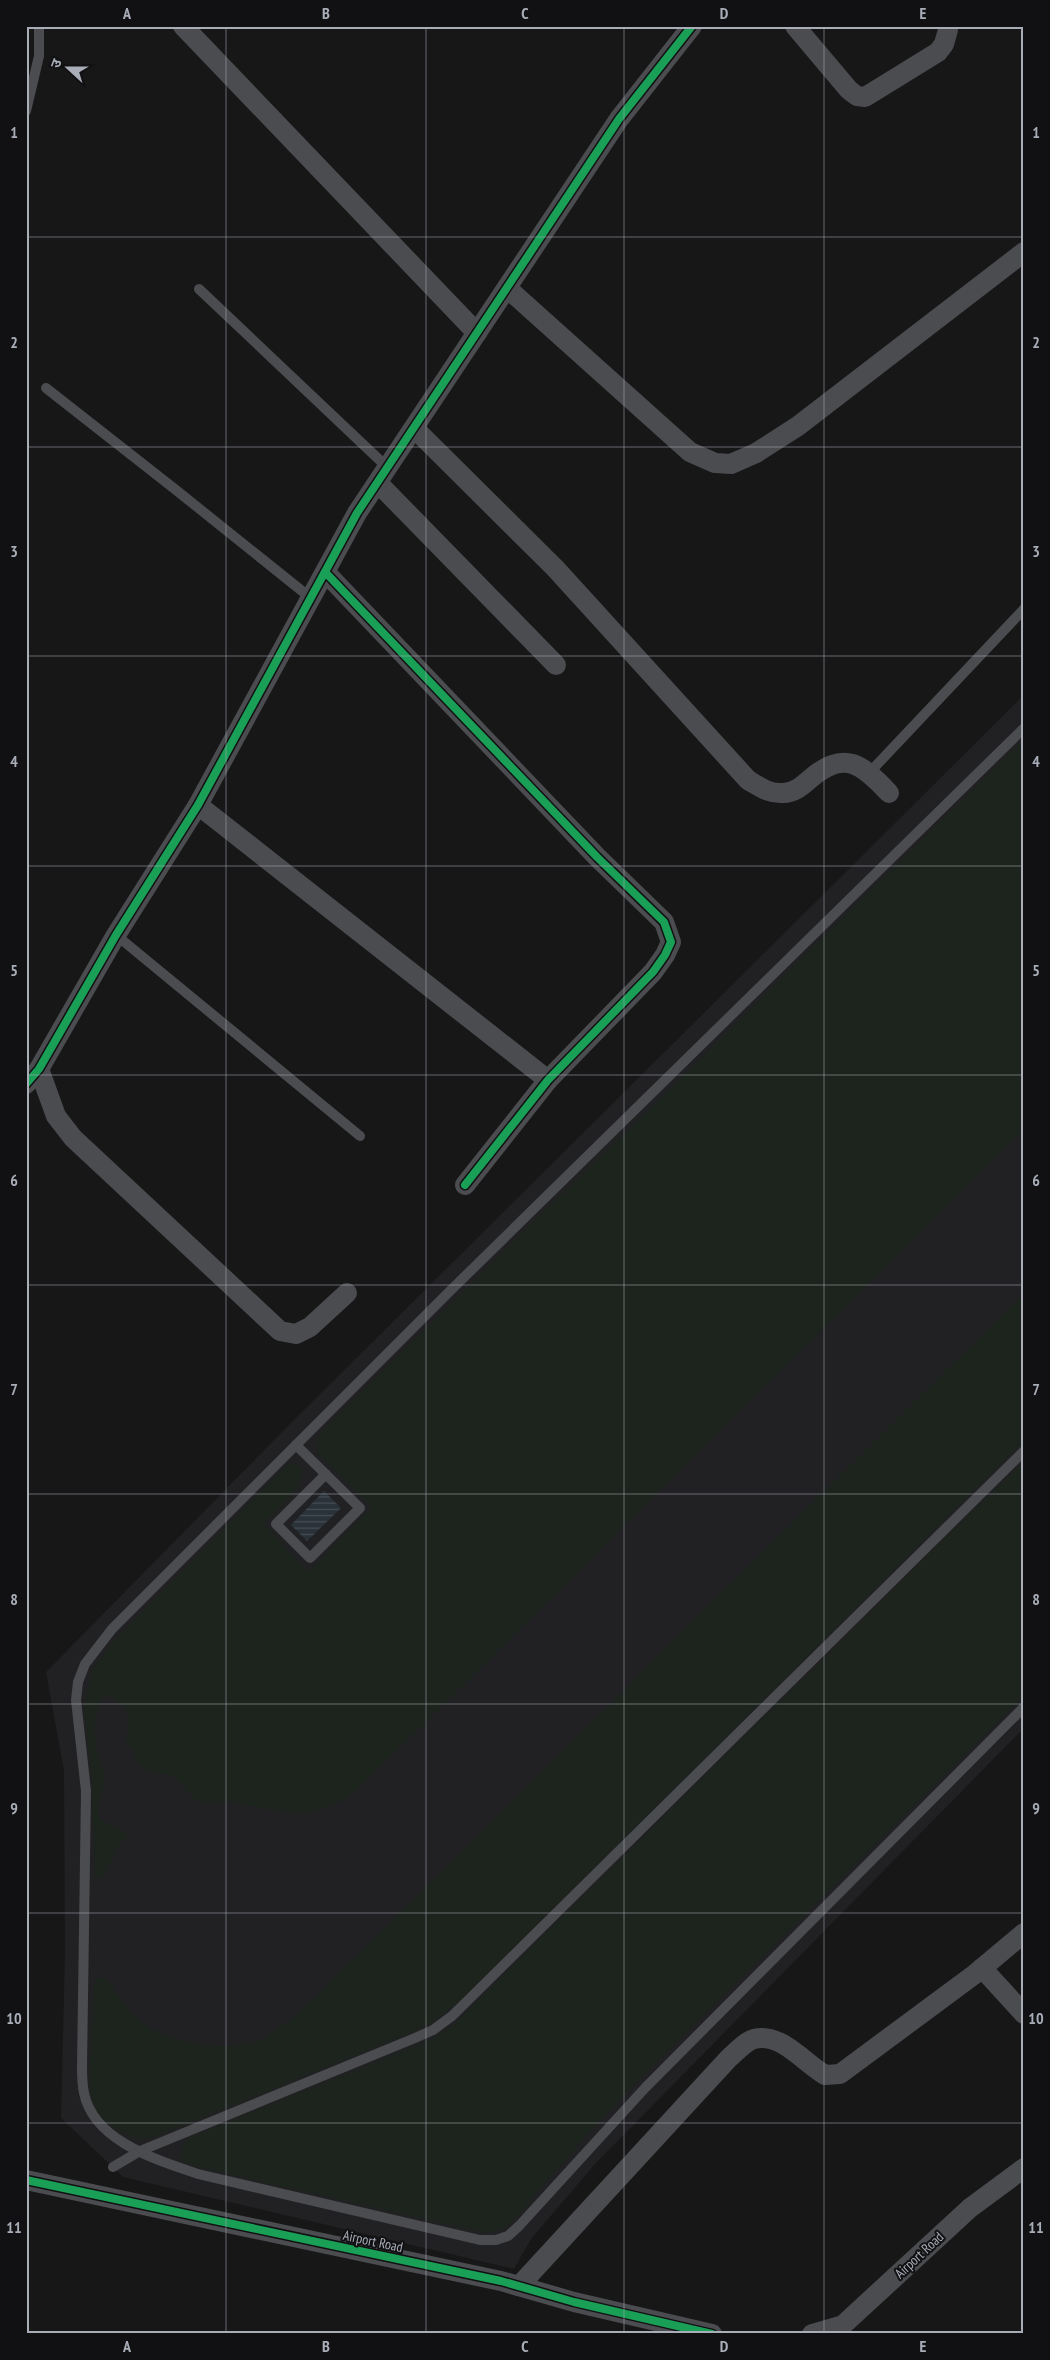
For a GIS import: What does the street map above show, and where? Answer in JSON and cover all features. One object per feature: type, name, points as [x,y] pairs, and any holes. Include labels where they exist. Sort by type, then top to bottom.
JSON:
[{"type":"street","points":[[184,26],[477,334]]},
{"type":"street","points":[[347,1292],[310,1327],[296,1334],[280,1331],[73,1138],[56,1116],[33,1076],[116,935],[198,805],[358,514],[619,118],[692,26]]},
{"type":"street","points":[[795,26],[849,90],[857,96],[865,97],[938,52],[944,44],[951,27]]},
{"type":"street","points":[[507,288],[690,452],[714,463],[731,464],[756,453],[798,426],[1024,252]]},
{"type":"street","points":[[414,428],[555,568],[748,780],[766,791],[785,794],[800,788],[821,769],[841,761],[855,764],[870,772],[889,793]]},
{"type":"street","points":[[383,475],[556,665]]},
{"type":"street","points":[[326,573],[597,857],[664,922],[672,942],[653,972],[548,1080],[465,1185]]},
{"type":"street","points":[[198,805],[548,1080]]},
{"type":"street","points":[[519,2286],[729,2058],[752,2039],[768,2038],[783,2044],[825,2076],[840,2074],[982,1968],[1024,1933]]},
{"type":"street","points":[[982,1968],[1024,2014]]},
{"type":"street","name":"Airport Road","points":[[812,2334],[843,2325],[970,2208],[1024,2168]]},
{"type":"street","name":"Airport Road","points":[[26,2180],[519,2286],[574,2302],[712,2334]]},
{"type":"lane","points":[[26,111],[39,56],[40,26]]},
{"type":"lane","points":[[199,288],[383,475]]},
{"type":"lane","points":[[46,388],[312,599]]},
{"type":"lane","points":[[870,772],[1024,608]]},
{"type":"lane","points":[[1024,728],[458,1283],[112,1630],[85,1664],[78,1682],[78,1714],[86,1791],[82,2066],[84,2094],[96,2119],[105,2128],[140,2151],[198,2174],[480,2240],[496,2240],[508,2236],[537,2208],[559,2180],[658,2074],[1024,1707]]},
{"type":"lane","points":[[116,935],[360,1136]]},
{"type":"lane","points":[[296,1446],[326,1474],[360,1508],[310,1558],[276,1524],[326,1474]]},
{"type":"lane","points":[[112,2167],[140,2151],[415,2038],[433,2030],[452,2016],[1024,1451]]},
{"type":"shaded area","points":[[1024,695],[1024,1728],[595,2164],[531,2239],[514,2269],[123,2177],[61,2118],[65,1953],[64,1771],[46,1672],[290,1424]]},
{"type":"shaded area","points":[[1024,739],[1024,1130],[354,1793],[327,1808],[301,1812],[279,1811],[235,1803],[197,1801],[172,1775],[151,1772],[138,1765],[131,1747],[126,1745],[129,1714],[121,1704],[106,1694],[99,1706],[95,1726],[96,1747],[104,1777],[98,1813],[100,1819],[129,1834],[120,1843],[102,1879],[95,1877],[92,1782],[84,1707],[92,1670],[112,1643],[287,1465],[293,1463],[303,1468],[299,1484],[288,1499],[264,1524],[309,1572],[371,1507],[318,1454],[317,1439],[321,1432]]},
{"type":"shaded area","points":[[1024,1293],[1024,1441],[454,2006],[439,2018],[418,2030],[150,2139],[141,2139],[122,2133],[106,2122],[94,2106],[89,2085],[95,1978],[106,1978],[130,2011],[146,2025],[161,2033],[198,2044],[235,2046],[252,2042],[267,2036],[287,2022],[306,2006]]},
{"type":"shaded area","points":[[1024,1461],[1024,1696],[631,2088],[504,2229],[486,2233],[189,2165],[181,2161],[182,2148],[188,2138],[432,2039],[451,2026]]},
{"type":"shaded area","points":[[324,1491],[341,1508],[307,1541],[291,1525]]},
{"type":"cycle path","points":[[26,1084],[39,1069],[116,935],[198,805],[357,513],[619,119],[692,26]]},
{"type":"cycle path","points":[[326,573],[597,857],[664,922],[671,942],[665,955],[653,972],[548,1080],[465,1185]]},
{"type":"cycle path","points":[[26,2180],[501,2281],[574,2302],[712,2334]]}]
